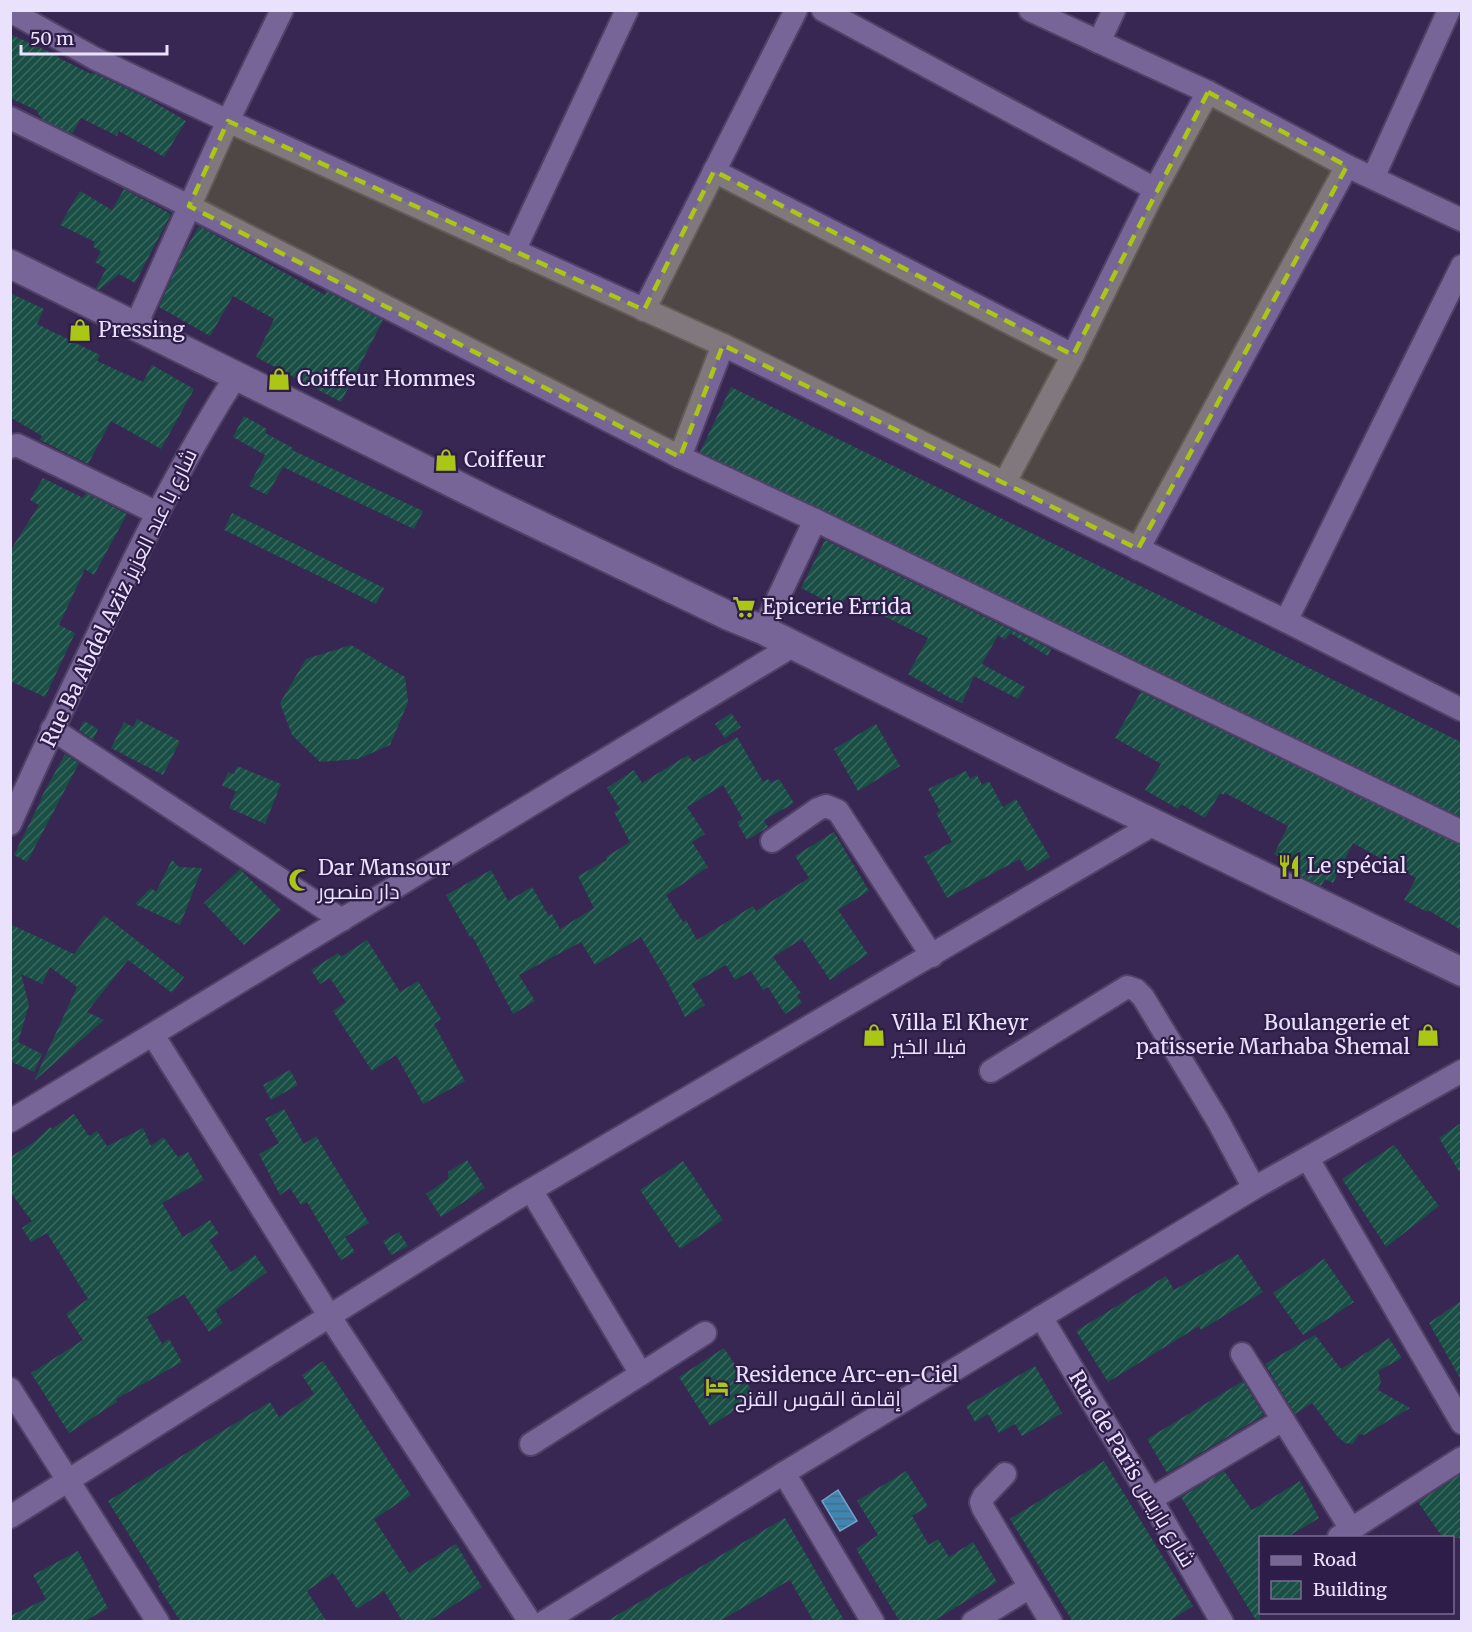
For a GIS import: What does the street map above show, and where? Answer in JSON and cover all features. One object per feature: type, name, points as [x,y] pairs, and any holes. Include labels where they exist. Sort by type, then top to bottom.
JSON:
[{"type":"street","points":[[135,327],[228,121],[282,10]]},
{"type":"street","points":[[514,251],[627,10]]},
{"type":"street","points":[[644,310],[796,10]]},
{"type":"street","points":[[823,10],[1155,189]]},
{"type":"street","points":[[1030,10],[1208,92],[1347,166],[1461,220]]},
{"type":"street","points":[[1099,42],[1114,10]]},
{"type":"street","points":[[1373,178],[1449,10]]},
{"type":"street","points":[[10,11],[94,58],[228,121],[723,345],[1005,482],[1461,710]]},
{"type":"street","points":[[1005,482],[1073,355],[1155,189],[1208,92]]},
{"type":"street","points":[[10,118],[189,206],[680,457],[1461,832]]},
{"type":"street","points":[[1138,549],[1347,166]]},
{"type":"street","points":[[714,171],[1073,355]]},
{"type":"street","points":[[10,264],[504,508],[794,645],[1154,824],[1461,972]]},
{"type":"street","points":[[1286,621],[1461,266]]},
{"type":"street","points":[[680,457],[723,345]]},
{"type":"street","name":"Rue Ba Abdel Aziz شارع با عبد العزيز","points":[[10,824],[52,729],[157,513],[214,410],[236,376]]},
{"type":"street","points":[[10,447],[17,445],[157,513]]},
{"type":"street","points":[[763,630],[815,520]]},
{"type":"street","points":[[10,1121],[794,645]]},
{"type":"street","points":[[52,729],[342,920]]},
{"type":"street","points":[[772,842],[818,809],[826,807],[838,811],[932,956]]},
{"type":"street","points":[[10,1517],[531,1190],[1154,824]]},
{"type":"street","points":[[991,1071],[1127,987],[1136,990],[1218,1121],[1254,1188]]},
{"type":"street","points":[[153,1035],[330,1317],[530,1622]]},
{"type":"street","points":[[544,1622],[783,1473],[1254,1188],[1461,1071]]},
{"type":"street","points":[[1308,1159],[1461,1424]]},
{"type":"street","points":[[531,1190],[641,1374]]},
{"type":"street","name":"Rue de Paris شارع باريس","points":[[1041,1317],[1151,1499],[1212,1618]]},
{"type":"street","points":[[531,1444],[705,1333]]},
{"type":"street","points":[[1242,1354],[1283,1420],[1344,1533],[1461,1458]]},
{"type":"street","points":[[10,1389],[158,1622]]},
{"type":"street","points":[[1151,1499],[1283,1420]]},
{"type":"street","points":[[783,1473],[873,1622]]},
{"type":"street","points":[[1005,1474],[981,1502],[1051,1622]]},
{"type":"street","points":[[973,1622],[1030,1587]]},
{"type":"highlighted area","points":[[1208,92],[1347,166],[1138,549],[723,345],[680,457],[189,206],[228,121],[644,310],[714,171],[1073,355]]},
{"type":"water","points":[[838,1490],[857,1521],[840,1531],[822,1501]]},
{"type":"building","points":[[10,34],[91,74],[92,72],[147,98],[186,121],[164,157],[119,131],[117,136],[81,118],[72,134],[42,119],[36,110],[10,98]]},
{"type":"building","points":[[124,189],[171,214],[135,283],[119,274],[99,290],[96,288],[106,269],[95,262],[101,251],[93,247],[95,242],[60,225],[80,191],[112,210]]},
{"type":"building","points":[[199,226],[325,295],[326,291],[383,320],[341,402],[256,357],[274,319],[233,296],[210,336],[159,307],[182,255]]},
{"type":"building","points":[[10,293],[44,309],[37,324],[100,355],[97,361],[143,382],[152,365],[194,389],[161,449],[111,421],[88,464],[40,440],[42,436],[10,417]]},
{"type":"building","points":[[731,387],[1461,742],[1461,817],[700,452]]},
{"type":"building","points":[[244,416],[267,429],[265,433],[293,448],[292,450],[423,511],[414,529],[283,467],[267,495],[249,486],[265,455],[233,437]]},
{"type":"building","points":[[43,478],[83,498],[86,493],[127,514],[94,575],[85,569],[59,625],[75,633],[45,697],[10,681],[10,551],[39,505],[30,500]]},
{"type":"building","points":[[232,513],[384,588],[376,604],[224,530]]},
{"type":"building","points":[[825,540],[1051,649],[1048,656],[1010,633],[1005,640],[998,635],[982,664],[1025,687],[1018,699],[974,676],[962,703],[950,698],[908,674],[928,638],[846,597],[840,608],[801,588]]},
{"type":"building","points":[[351,645],[405,677],[408,702],[390,745],[358,759],[320,762],[292,735],[280,703],[306,659]]},
{"type":"building","points":[[1141,692],[1461,845],[1461,930],[1428,910],[1427,912],[1404,900],[1416,878],[1353,843],[1333,883],[1325,879],[1321,886],[1291,871],[1294,864],[1274,854],[1288,826],[1225,793],[1224,795],[1220,793],[1205,818],[1181,804],[1178,809],[1145,790],[1161,764],[1115,738]]},
{"type":"building","points":[[731,713],[741,727],[725,738],[715,724]]},
{"type":"building","points":[[137,719],[180,741],[163,775],[111,748],[124,722],[133,727]]},
{"type":"building","points":[[84,721],[98,729],[93,740],[79,730]]},
{"type":"building","points":[[876,724],[900,766],[858,791],[834,749]]},
{"type":"building","points":[[737,737],[763,782],[768,779],[771,783],[779,779],[794,803],[764,820],[768,827],[747,840],[737,822],[743,819],[723,785],[687,807],[705,834],[692,842],[708,867],[666,895],[683,922],[686,920],[697,940],[753,906],[756,911],[809,878],[795,856],[834,832],[869,891],[838,910],[868,954],[830,980],[802,939],[773,957],[801,993],[797,995],[802,1003],[785,1014],[768,987],[763,990],[751,971],[735,980],[726,965],[692,984],[705,1005],[685,1017],[641,937],[595,965],[581,942],[519,975],[535,1001],[513,1014],[472,936],[470,937],[446,895],[491,870],[508,901],[532,887],[549,916],[552,914],[560,929],[594,908],[578,876],[607,860],[606,857],[630,842],[614,812],[620,809],[607,788],[634,770],[642,783],[688,755],[693,762]]},
{"type":"building","points":[[65,754],[79,763],[27,862],[14,855]]},
{"type":"building","points":[[237,766],[281,784],[265,824],[229,808],[236,791],[222,786],[228,772],[234,774]]},
{"type":"building","points":[[966,771],[970,779],[977,775],[982,785],[989,781],[1003,807],[1016,799],[1050,857],[1027,871],[1020,859],[947,898],[924,857],[952,842],[936,813],[940,811],[928,789]]},
{"type":"building","points":[[172,860],[179,867],[202,868],[180,925],[135,904],[151,888],[156,892]]},
{"type":"building","points":[[240,869],[281,910],[244,945],[204,903]]},
{"type":"building","points":[[104,915],[184,977],[172,993],[128,960],[87,1012],[104,1020],[34,1081],[77,987],[50,967],[42,984],[21,974],[29,1005],[18,1042],[42,1054],[34,1072],[10,1061],[10,924],[74,954]]},
{"type":"building","points":[[367,940],[400,992],[418,981],[441,1019],[434,1024],[465,1081],[423,1104],[396,1055],[372,1071],[333,1011],[346,1002],[330,978],[320,984],[311,970],[338,953],[341,957]]},
{"type":"building","points":[[290,1070],[298,1085],[271,1100],[263,1085]]},
{"type":"building","points":[[284,1109],[304,1144],[316,1136],[369,1223],[345,1237],[355,1252],[341,1260],[307,1202],[301,1205],[290,1188],[280,1195],[259,1154],[279,1143],[265,1119]]},
{"type":"building","points":[[74,1114],[89,1136],[97,1131],[107,1146],[143,1128],[151,1146],[163,1137],[178,1157],[188,1152],[204,1180],[162,1203],[183,1237],[210,1220],[219,1234],[209,1240],[231,1272],[255,1255],[267,1272],[215,1310],[223,1323],[209,1332],[184,1294],[147,1317],[162,1344],[169,1339],[182,1362],[116,1399],[117,1402],[69,1433],[31,1373],[83,1340],[66,1314],[88,1299],[47,1233],[31,1242],[22,1228],[32,1221],[10,1192],[10,1157],[33,1143],[50,1127],[52,1129]]},
{"type":"building","points":[[1461,1123],[1461,1175],[1439,1138]]},
{"type":"building","points":[[1394,1145],[1439,1206],[1386,1247],[1342,1179]]},
{"type":"building","points":[[467,1160],[485,1188],[441,1217],[426,1194],[448,1179],[448,1172]]},
{"type":"building","points":[[683,1161],[723,1220],[680,1249],[640,1190]]},
{"type":"building","points":[[399,1232],[408,1246],[391,1255],[383,1241]]},
{"type":"building","points":[[1238,1254],[1263,1292],[1201,1330],[1199,1326],[1108,1382],[1076,1331],[1166,1276],[1174,1290]]},
{"type":"building","points":[[1324,1259],[1354,1302],[1303,1335],[1273,1293]]},
{"type":"building","points":[[1461,1301],[1461,1380],[1429,1323]]},
{"type":"building","points":[[1315,1335],[1341,1369],[1389,1338],[1402,1358],[1378,1371],[1381,1381],[1378,1390],[1410,1408],[1364,1435],[1359,1434],[1353,1444],[1345,1443],[1337,1436],[1312,1403],[1295,1414],[1265,1364]]},
{"type":"building","name":"Residence Arc-en-Ciel إقامة القوس القزح","points":[[724,1348],[756,1397],[710,1426],[679,1377]]},
{"type":"building","points":[[323,1361],[411,1495],[374,1519],[409,1573],[456,1544],[482,1587],[427,1622],[403,1622],[384,1591],[357,1609],[333,1573],[307,1591],[327,1622],[181,1622],[108,1501],[270,1402],[279,1417],[314,1394],[302,1375]]},
{"type":"building","points":[[1035,1366],[1062,1413],[1022,1436],[1015,1424],[999,1433],[988,1414],[975,1422],[966,1406]]},
{"type":"building","points":[[1243,1381],[1264,1415],[1167,1473],[1147,1439]]},
{"type":"building","points":[[1104,1461],[1193,1606],[1168,1622],[1073,1622],[1010,1519]]},
{"type":"building","points":[[906,1471],[928,1506],[912,1516],[929,1545],[938,1539],[949,1557],[973,1542],[997,1582],[932,1622],[900,1622],[856,1549],[878,1535],[857,1501]]},
{"type":"building","points":[[1224,1471],[1252,1510],[1300,1481],[1319,1518],[1289,1536],[1259,1536],[1260,1622],[1257,1622],[1181,1497]]},
{"type":"building","points":[[1461,1474],[1461,1538],[1442,1536],[1418,1502]]},
{"type":"building","points":[[785,1518],[845,1622],[814,1622],[790,1580],[718,1622],[605,1622]]},
{"type":"building","points":[[78,1551],[108,1608],[83,1622],[10,1622],[10,1616],[46,1599],[33,1575]]},
{"type":"place","name":"Pressing","points":[[80,330]]},
{"type":"place","name":"Coiffeur Hommes","points":[[279,379]]},
{"type":"place","name":"Coiffeur","points":[[446,460]]},
{"type":"place","name":"Epicerie Errida","points":[[744,607]]},
{"type":"place","name":"Le spécial","points":[[1289,866]]},
{"type":"place","name":"Dar Mansour دار منصور","points":[[300,880]]},
{"type":"place","name":"Villa El Kheyr فيلا الخير","points":[[874,1035]]},
{"type":"place","name":"Boulangerie et patisserie Marhaba Shemal","points":[[1428,1035]]},
{"type":"place","name":"Residence Arc-en-Ciel إقامة القوس القزح","points":[[717,1387]]}]
